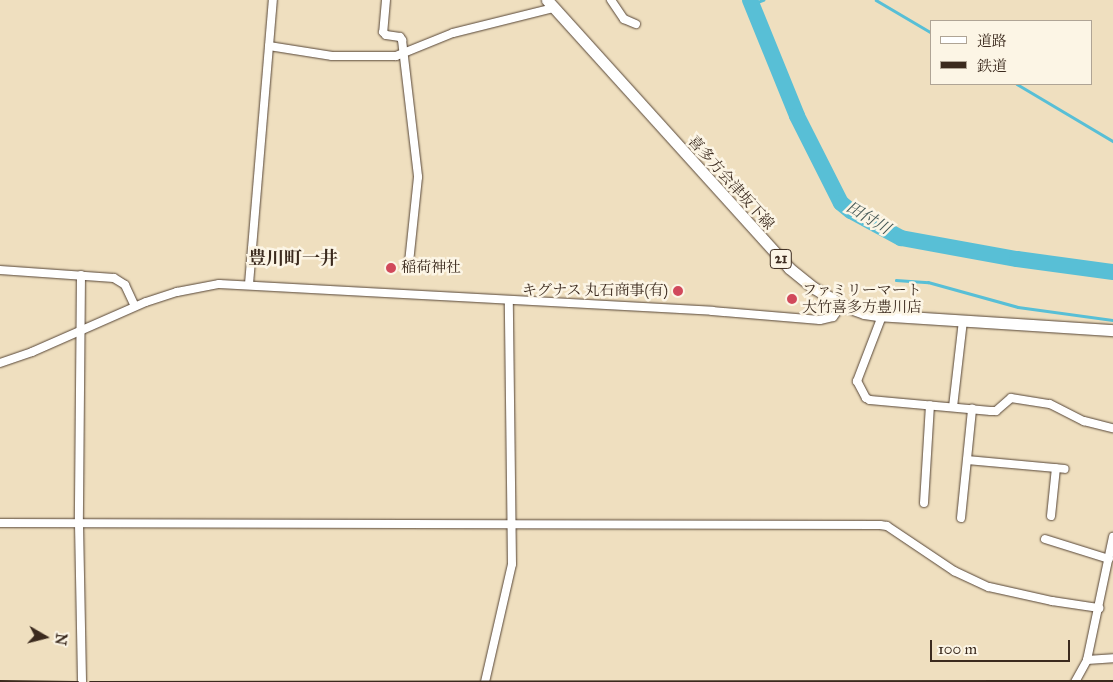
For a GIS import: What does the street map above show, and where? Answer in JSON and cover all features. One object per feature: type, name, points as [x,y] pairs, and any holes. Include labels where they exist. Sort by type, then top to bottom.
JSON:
[{"type":"main road","name":"喜多方会津坂下線","points":[[550,4],[789,268],[814,288],[842,305],[864,313],[882,316],[1113,330]]},
{"type":"street","points":[[249,284],[273,0]]},
{"type":"street","points":[[386,0],[383,32],[386,35],[400,37],[404,54],[418,177],[409,262]]},
{"type":"street","points":[[611,0],[624,19],[636,24]]},
{"type":"street","points":[[269,46],[348,57],[386,57],[404,54],[444,36],[550,4]]},
{"type":"street","points":[[0,270],[109,277],[121,281],[129,291],[135,306]]},
{"type":"street","points":[[80,275],[79,524],[82,682]]},
{"type":"street","points":[[0,362],[32,352],[135,306],[177,292],[219,284],[249,284],[702,310],[820,320],[833,317],[842,305]]},
{"type":"street","points":[[485,682],[510,576],[509,300]]},
{"type":"street","points":[[882,316],[857,381],[866,398],[876,401],[996,411],[1011,398],[1044,402],[1084,421],[1113,428]]},
{"type":"street","points":[[953,407],[963,321]]},
{"type":"street","points":[[924,504],[930,405]]},
{"type":"street","points":[[961,518],[972,409]]},
{"type":"street","points":[[967,460],[1065,469]]},
{"type":"street","points":[[1051,516],[1056,468]]},
{"type":"street","points":[[0,522],[79,524],[510,522],[880,525],[901,535],[954,571],[989,587],[1052,601],[1100,608]]},
{"type":"street","points":[[1075,682],[1087,660],[1100,608],[1113,537]]},
{"type":"street","points":[[1045,539],[1108,559]]},
{"type":"street","points":[[1087,660],[1113,658]]},
{"type":"waterway","name":"田付川","points":[[750,0],[797,116],[841,203],[851,211],[901,238],[1017,259],[1113,272]]},
{"type":"waterway","points":[[752,4],[763,0]]},
{"type":"waterway","points":[[876,0],[930,32]]},
{"type":"waterway","points":[[1019,85],[1113,141]]},
{"type":"waterway","points":[[896,280],[928,282],[1018,307],[1113,320]]},
{"type":"railway","points":[[0,681],[77,682]]},
{"type":"railway","points":[[90,682],[1113,681]]},
{"type":"place","name":"稲荷神社","points":[[391,268]]},
{"type":"place","name":"キグナス 丸石商事(有)","points":[[678,291]]},
{"type":"place","name":"ファミリーマート 大竹喜多方豊川店","points":[[792,299]]},
{"type":"district","name":"豊川町一井","points":[[293,258]]}]
